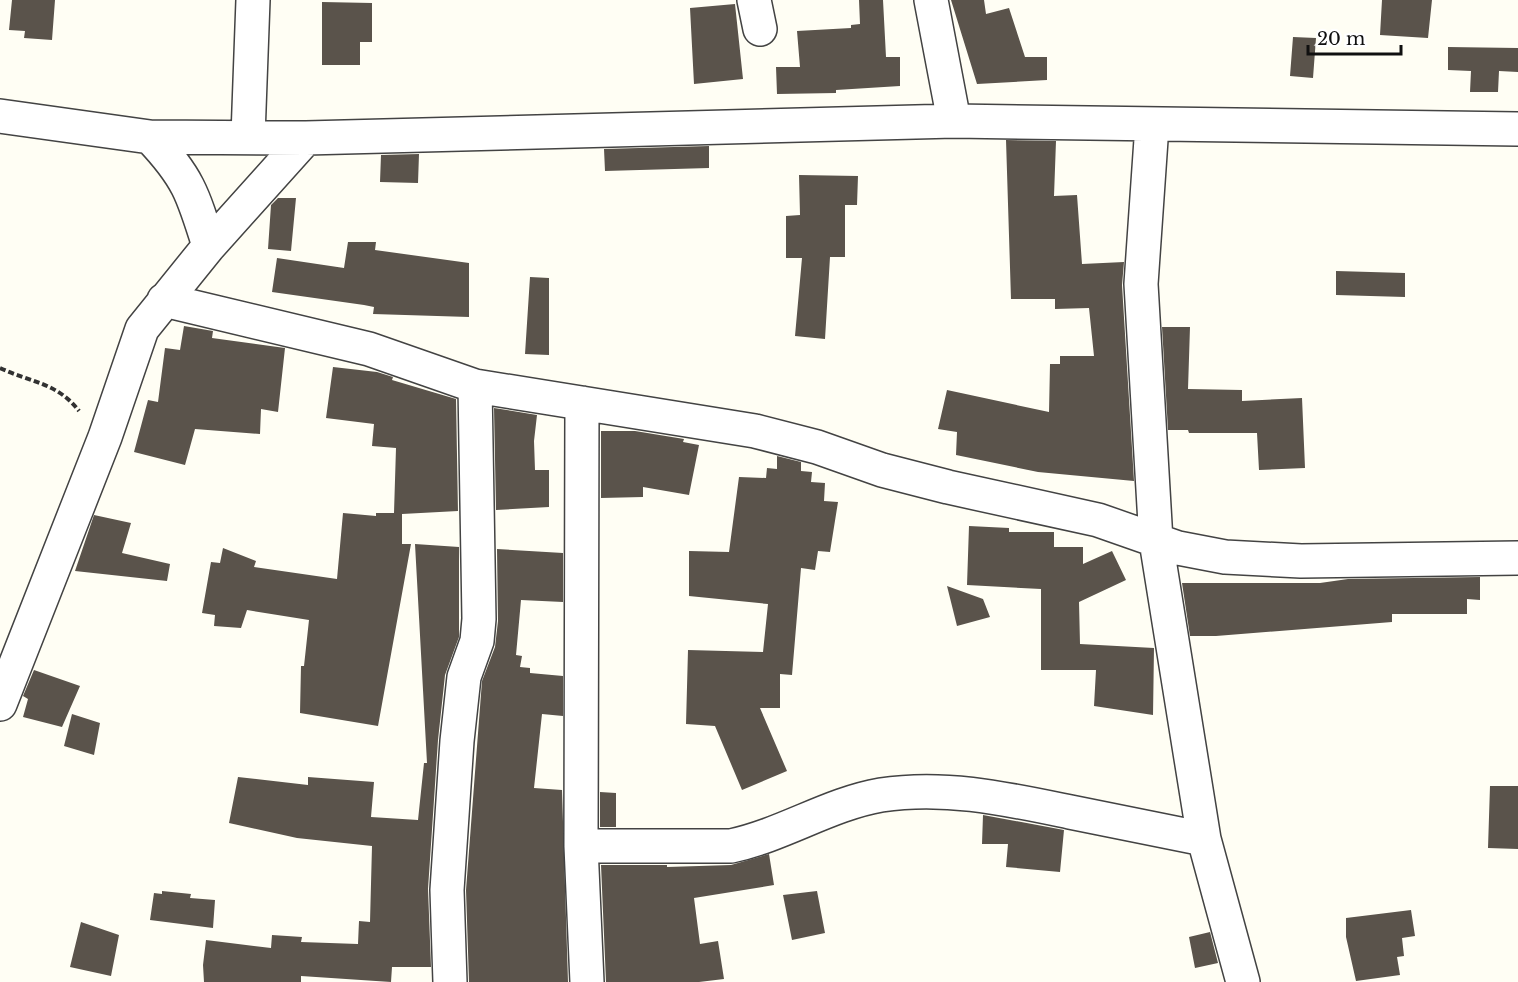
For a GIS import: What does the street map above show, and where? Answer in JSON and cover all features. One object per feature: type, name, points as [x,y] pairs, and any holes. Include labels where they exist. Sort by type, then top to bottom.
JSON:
[{"type":"street","points":[[248,136],[253,0]]},
{"type":"street","points":[[931,0],[954,121]]},
{"type":"street","points":[[0,116],[150,137],[306,138],[954,121],[1518,129]]},
{"type":"street","points":[[1152,125],[1141,284],[1156,541],[1204,839],[1243,982]]},
{"type":"street","points":[[150,137],[184,176],[192,192],[209,246]]},
{"type":"street","points":[[0,704],[102,444],[142,329],[209,246],[306,138]]},
{"type":"street","points":[[164,300],[369,349],[475,386],[755,431],[818,447],[882,470],[948,487],[1098,519],[1156,541],[1225,557],[1257,559],[1518,558]]},
{"type":"street","points":[[450,982],[447,890],[457,741],[464,677],[479,630],[475,386]]},
{"type":"street","points":[[582,403],[581,846],[587,982]]},
{"type":"street","points":[[581,846],[731,846],[750,842],[831,809],[868,799],[934,790],[1042,806],[1204,839]]},
{"type":"path","points":[[0,368],[56,388],[70,399],[102,444]]},
{"type":"building","points":[[12,0],[55,0],[52,40],[24,38],[25,31],[9,30]]},
{"type":"building","points":[[859,0],[883,0],[886,57],[900,57],[900,86],[836,90],[836,93],[777,94],[776,67],[800,67],[797,31],[851,28],[851,25],[860,24]]},
{"type":"building","points":[[951,0],[984,0],[986,14],[1009,8],[1025,57],[1047,57],[1047,80],[977,84]]},
{"type":"building","points":[[1382,0],[1432,0],[1428,38],[1380,35]]},
{"type":"building","points":[[322,2],[372,3],[372,42],[360,42],[360,65],[322,65]]},
{"type":"building","points":[[735,4],[743,79],[694,84],[690,8]]},
{"type":"building","points":[[1293,37],[1316,38],[1313,78],[1290,76]]},
{"type":"building","points":[[1448,47],[1518,48],[1518,72],[1499,71],[1498,92],[1470,92],[1471,71],[1448,70]]},
{"type":"building","points":[[1006,140],[1056,141],[1054,196],[1077,195],[1082,264],[1124,262],[1122,285],[1134,481],[1038,472],[956,455],[957,432],[938,429],[947,390],[1049,412],[1050,364],[1060,364],[1060,356],[1094,356],[1089,308],[1055,309],[1055,299],[1011,299]]},
{"type":"building","points":[[709,146],[709,168],[605,171],[604,149]]},
{"type":"building","points":[[419,154],[418,183],[380,182],[381,155]]},
{"type":"building","points":[[799,175],[858,176],[857,205],[845,205],[845,257],[830,257],[825,339],[795,336],[802,258],[786,258],[786,216],[800,215]]},
{"type":"building","points":[[278,198],[296,198],[291,251],[268,249],[271,205]]},
{"type":"building","points":[[348,242],[376,242],[375,250],[469,263],[469,317],[373,314],[374,307],[272,292],[277,258],[344,268]]},
{"type":"building","points":[[1336,271],[1405,273],[1405,297],[1336,295]]},
{"type":"building","points":[[530,277],[549,278],[549,355],[525,354]]},
{"type":"building","points":[[184,326],[213,331],[212,338],[285,348],[278,412],[261,409],[260,434],[195,429],[185,465],[134,452],[148,400],[158,402],[165,348],[180,350]]},
{"type":"building","points":[[1162,327],[1190,327],[1188,389],[1242,390],[1242,401],[1302,398],[1305,468],[1259,470],[1257,433],[1189,433],[1188,430],[1168,430]]},
{"type":"building","points":[[333,367],[377,372],[393,377],[392,380],[456,399],[458,511],[402,514],[402,544],[411,544],[378,726],[300,713],[301,666],[304,666],[309,620],[247,610],[241,628],[214,626],[215,615],[202,613],[211,562],[220,563],[223,548],[256,561],[254,567],[337,579],[343,513],[376,516],[376,513],[394,513],[396,448],[372,446],[374,424],[326,418]]},
{"type":"building","points":[[494,408],[537,415],[534,441],[535,470],[549,470],[549,507],[496,510]]},
{"type":"building","points":[[601,431],[635,431],[684,439],[683,442],[699,445],[689,495],[643,487],[643,497],[601,498]]},
{"type":"building","points":[[777,456],[801,462],[801,471],[812,472],[811,482],[825,483],[824,501],[838,502],[830,552],[818,551],[815,570],[801,568],[792,675],[780,674],[780,708],[760,708],[787,771],[742,790],[715,726],[686,724],[688,650],[763,652],[768,604],[689,596],[689,551],[729,552],[739,477],[766,478],[767,468],[777,469]]},
{"type":"building","points":[[94,515],[131,523],[122,553],[170,564],[167,581],[75,571]]},
{"type":"building","points":[[969,526],[1009,528],[1009,532],[1054,532],[1054,547],[1083,547],[1083,564],[1112,551],[1126,580],[1079,602],[1080,644],[1154,648],[1153,715],[1094,706],[1096,670],[1041,670],[1041,589],[967,585]]},
{"type":"building","points":[[415,544],[459,547],[459,637],[445,675],[438,740],[428,889],[431,967],[392,967],[391,982],[301,976],[301,982],[204,982],[203,965],[206,940],[271,948],[272,935],[302,937],[301,942],[358,944],[359,921],[370,922],[372,846],[297,838],[229,823],[238,777],[308,785],[308,777],[374,782],[371,817],[418,820],[424,763],[427,763]]},
{"type":"building","points":[[497,549],[563,553],[563,602],[521,600],[516,655],[522,656],[520,667],[530,668],[530,673],[563,676],[563,716],[542,714],[534,788],[562,790],[568,982],[469,982],[466,890],[482,681],[495,647],[498,621]]},
{"type":"building","points":[[1480,577],[1480,600],[1467,599],[1467,614],[1392,614],[1392,622],[1216,636],[1190,636],[1182,583],[1320,583],[1348,579]]},
{"type":"building","points":[[947,586],[983,599],[990,617],[957,626]]},
{"type":"building","points":[[34,670],[80,686],[62,727],[23,717],[28,699],[23,696]]},
{"type":"building","points":[[72,714],[100,723],[94,755],[64,746]]},
{"type":"building","points":[[1490,786],[1518,786],[1518,849],[1488,848]]},
{"type":"building","points":[[600,792],[616,793],[616,827],[600,827]]},
{"type":"building","points":[[983,815],[1064,830],[1060,872],[1006,867],[1008,844],[982,844]]},
{"type":"building","points":[[769,854],[774,885],[694,898],[700,944],[718,941],[724,979],[699,982],[606,982],[601,865],[667,865],[667,867],[731,865]]},
{"type":"building","points":[[162,891],[191,894],[190,898],[215,900],[213,928],[150,920],[154,893],[162,894]]},
{"type":"building","points":[[817,891],[825,933],[792,940],[783,895]]},
{"type":"building","points":[[1411,910],[1415,936],[1402,938],[1404,956],[1397,957],[1400,975],[1356,981],[1346,937],[1346,918]]},
{"type":"building","points":[[81,922],[119,935],[111,976],[70,967]]},
{"type":"building","points":[[1210,932],[1218,963],[1195,968],[1189,937]]}]
